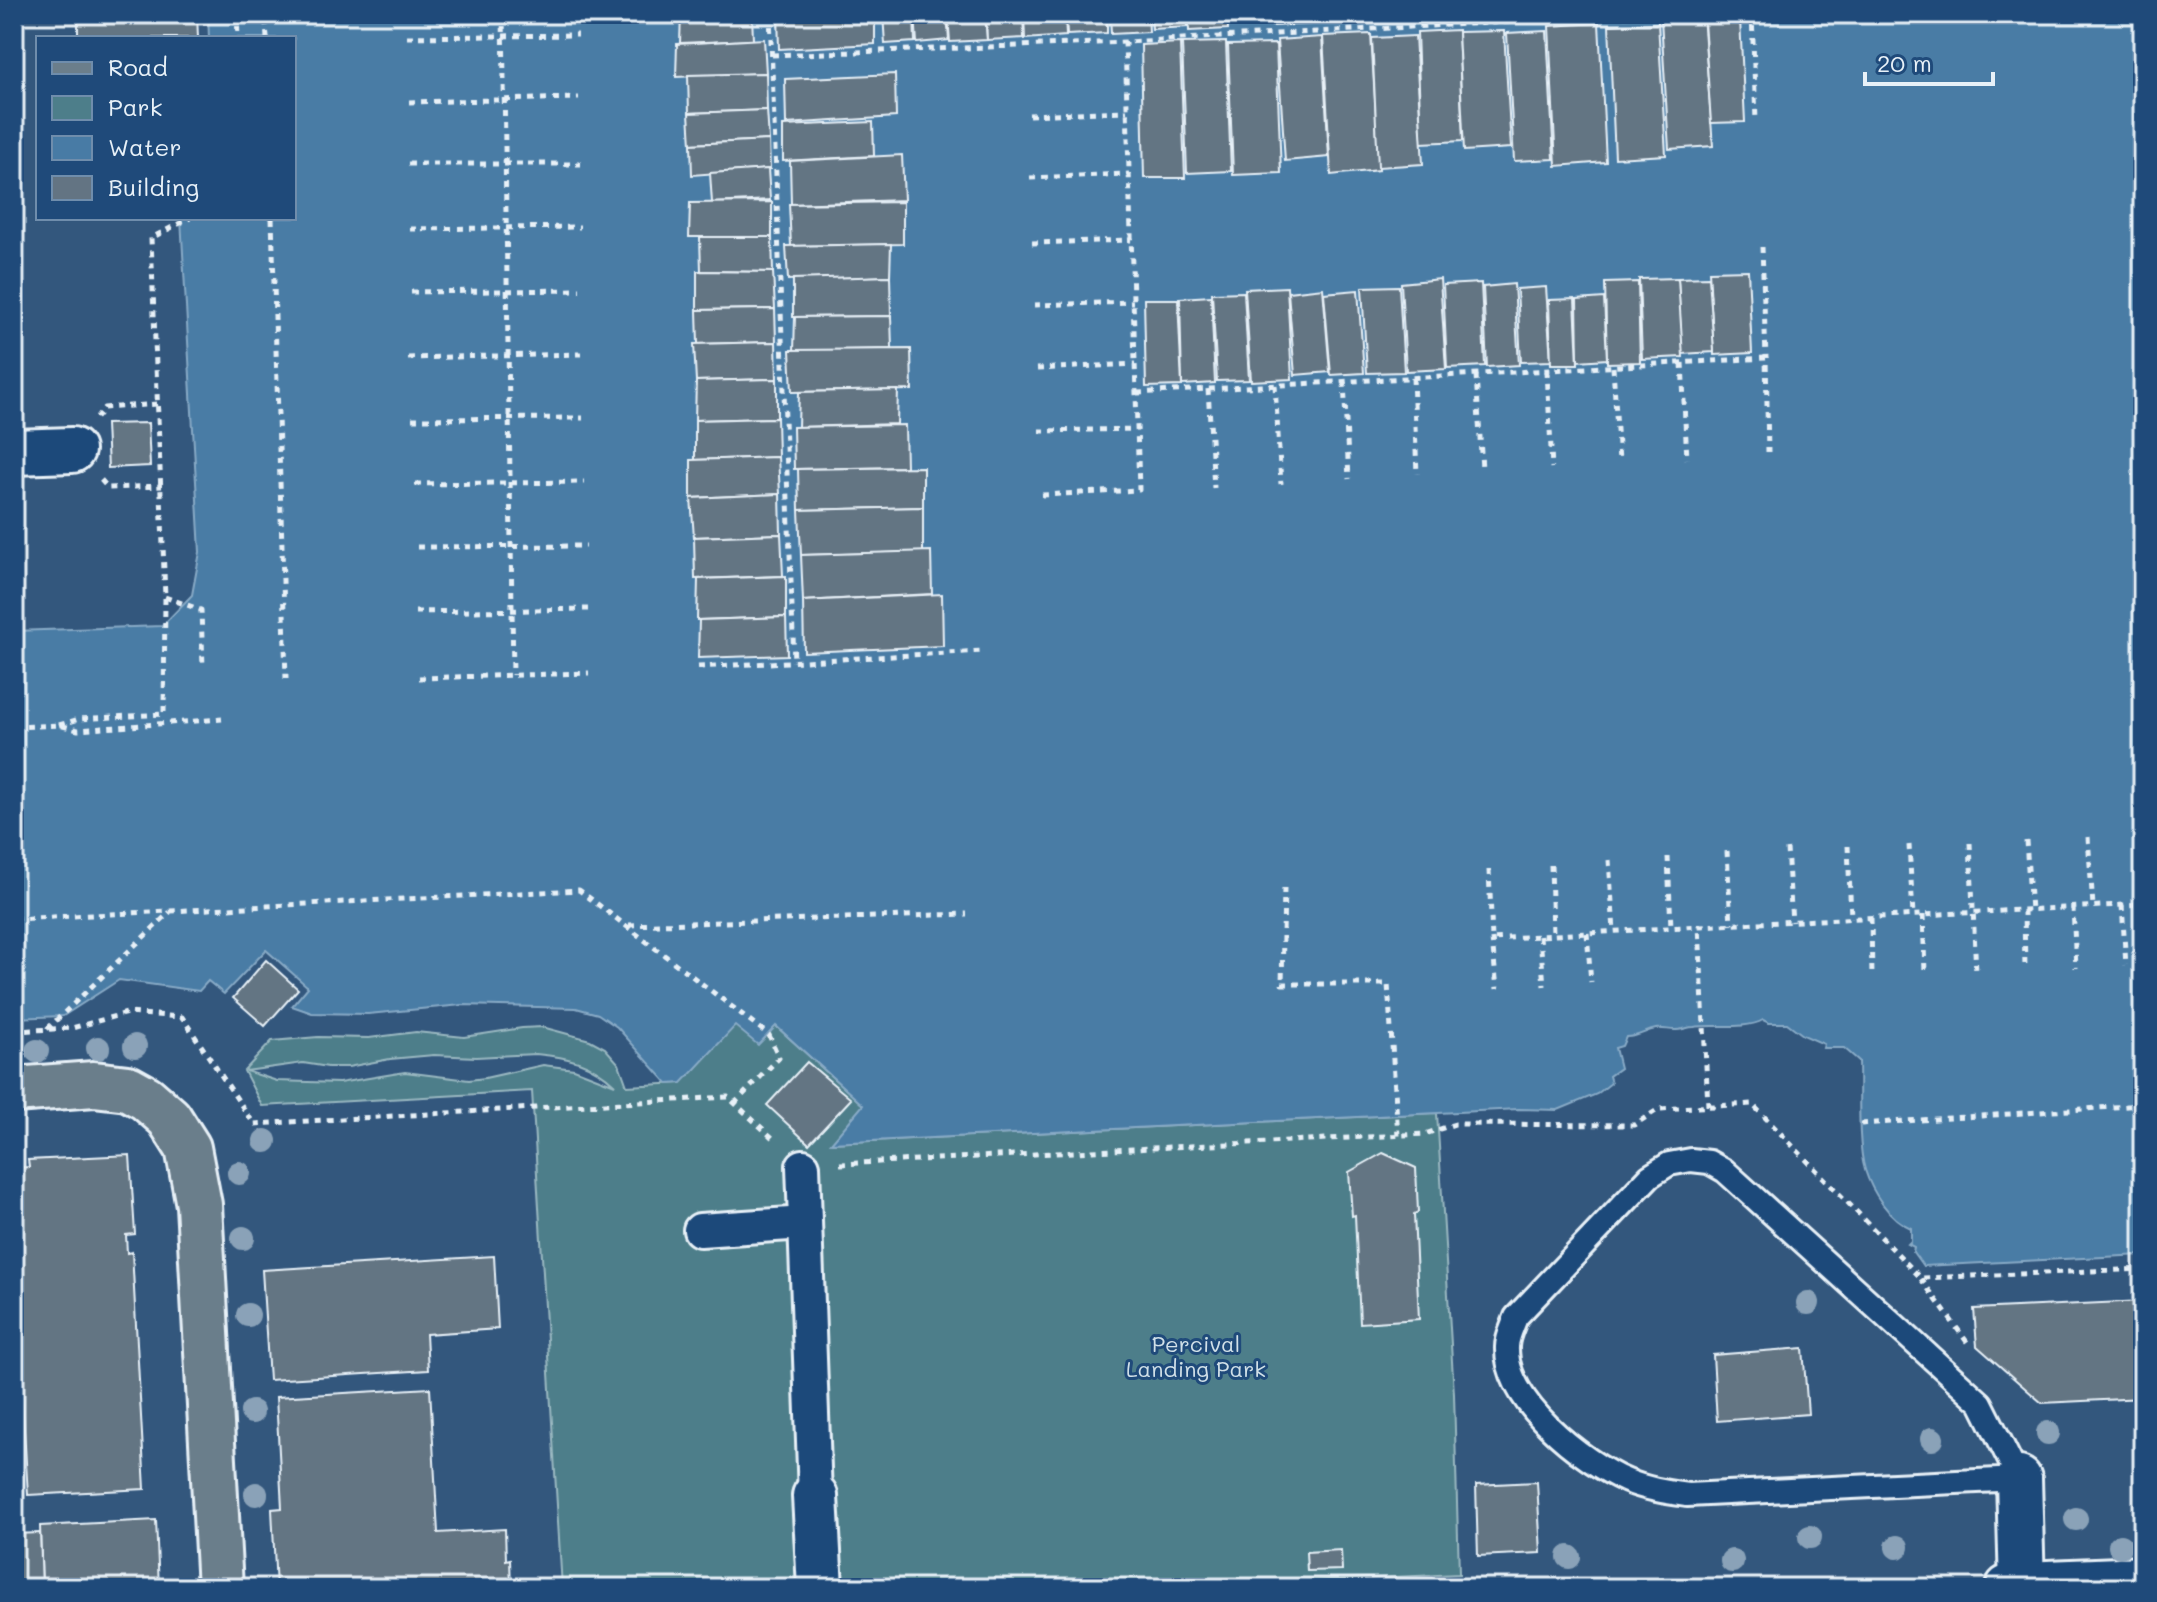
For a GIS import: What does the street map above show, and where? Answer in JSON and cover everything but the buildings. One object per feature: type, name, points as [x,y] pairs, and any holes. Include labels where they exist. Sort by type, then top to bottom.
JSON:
[{"type":"main road","points":[[14,1090],[94,1084],[128,1088],[146,1098],[169,1118],[188,1148],[199,1205],[220,1588]]},
{"type":"street","points":[[14,452],[72,450]]},
{"type":"street","points":[[803,1166],[820,1588]]},
{"type":"street","points":[[700,1230],[805,1223]]},
{"type":"street","points":[[2019,1479],[2017,1587],[2143,1579]]},
{"type":"lane","points":[[1691,1160],[1709,1162],[1725,1171],[1981,1403],[2019,1479],[1687,1495],[1655,1490],[1626,1481],[1595,1463],[1537,1415],[1512,1379],[1507,1346],[1516,1317],[1650,1176],[1669,1164],[1691,1160]]},
{"type":"path","points":[[237,14],[238,36]]},
{"type":"path","points":[[267,36],[266,24],[280,14]]},
{"type":"path","points":[[503,14],[513,675]]},
{"type":"path","points":[[770,14],[794,662]]},
{"type":"path","points":[[772,55],[1125,42],[1658,14]]},
{"type":"path","points":[[1752,14],[1756,121]]},
{"type":"path","points":[[407,37],[578,35]]},
{"type":"path","points":[[1042,495],[1139,490],[1125,42]]},
{"type":"path","points":[[409,102],[579,98]]},
{"type":"path","points":[[1029,115],[1127,111]]},
{"type":"path","points":[[408,164],[581,164]]},
{"type":"path","points":[[1030,178],[1129,174]]},
{"type":"path","points":[[14,727],[164,714],[162,486],[151,238],[186,220]]},
{"type":"path","points":[[272,220],[286,679]]},
{"type":"path","points":[[410,229],[580,227]]},
{"type":"path","points":[[1032,243],[1131,240]]},
{"type":"path","points":[[1762,247],[1768,452]]},
{"type":"path","points":[[411,292],[580,290]]},
{"type":"path","points":[[1034,305],[1133,302]]},
{"type":"path","points":[[408,358],[581,354]]},
{"type":"path","points":[[1137,393],[1766,358]]},
{"type":"path","points":[[1682,363],[1687,459]]},
{"type":"path","points":[[1037,369],[1135,364]]},
{"type":"path","points":[[1613,367],[1619,461]]},
{"type":"path","points":[[1547,371],[1552,468]]},
{"type":"path","points":[[1476,375],[1482,469]]},
{"type":"path","points":[[1413,378],[1417,474]]},
{"type":"path","points":[[1344,382],[1349,479]]},
{"type":"path","points":[[1275,385],[1281,484]]},
{"type":"path","points":[[1208,389],[1214,488]]},
{"type":"path","points":[[158,404],[104,408],[72,450],[108,488],[162,486]]},
{"type":"path","points":[[412,419],[583,418]]},
{"type":"path","points":[[1039,431],[1138,429]]},
{"type":"path","points":[[415,484],[584,482]]},
{"type":"path","points":[[417,547],[586,546]]},
{"type":"path","points":[[165,597],[201,610],[203,667]]},
{"type":"path","points":[[415,612],[588,609]]},
{"type":"path","points":[[698,667],[982,651]]},
{"type":"path","points":[[419,678],[589,673]]},
{"type":"path","points":[[59,725],[78,730],[222,719]]},
{"type":"path","points":[[2088,837],[2093,906]]},
{"type":"path","points":[[2026,841],[2031,910]]},
{"type":"path","points":[[1970,843],[1976,973]]},
{"type":"path","points":[[1909,845],[1913,915]]},
{"type":"path","points":[[1848,846],[1851,918]]},
{"type":"path","points":[[1787,849],[1792,922]]},
{"type":"path","points":[[1727,851],[1731,925]]},
{"type":"path","points":[[1668,857],[1671,928]]},
{"type":"path","points":[[1609,860],[1614,931]]},
{"type":"path","points":[[1551,865],[1553,935]]},
{"type":"path","points":[[1489,870],[1497,989]]},
{"type":"path","points":[[1284,888],[1282,984],[1388,984],[1398,1136]]},
{"type":"path","points":[[14,919],[579,890],[769,1035],[779,1058],[734,1104]]},
{"type":"path","points":[[1492,939],[2143,904]]},
{"type":"path","points":[[2122,905],[2126,965]]},
{"type":"path","points":[[2073,907],[2076,968]]},
{"type":"path","points":[[2024,910],[2025,970]]},
{"type":"path","points":[[47,1029],[171,912]]},
{"type":"path","points":[[628,925],[967,914]]},
{"type":"path","points":[[1923,915],[1925,973]]},
{"type":"path","points":[[1871,918],[1872,977]]},
{"type":"path","points":[[1699,926],[1708,1106]]},
{"type":"path","points":[[1587,933],[1591,982]]},
{"type":"path","points":[[1540,936],[1544,986]]},
{"type":"path","points":[[14,1031],[72,1028],[127,1013],[182,1017],[254,1124],[728,1097],[803,1166],[1261,1142]]},
{"type":"path","points":[[1861,1124],[2143,1105]]},
{"type":"path","points":[[1921,1278],[1970,1346]]},
{"type":"green space","name":"Percival Landing Park","points":[[735,1025],[776,1026],[864,1106],[833,1143],[1437,1113],[1454,1394],[1459,1574],[1162,1588],[562,1588],[532,1091],[262,1106],[244,1071],[272,1041],[318,1037],[369,1038],[416,1032],[464,1037],[542,1027],[590,1040],[605,1048],[619,1064],[627,1086],[681,1083]],"holes":[[[536,1054],[569,1059],[588,1066],[615,1085],[574,1069],[543,1065],[469,1080],[405,1072],[339,1083],[277,1081],[246,1071],[303,1063],[348,1067],[434,1055],[476,1057]]]},
{"type":"water","points":[[208,14],[2143,14],[2143,1255],[1923,1266],[1913,1252],[1914,1247],[1908,1244],[1911,1228],[1882,1204],[1865,1170],[1860,1131],[1859,1061],[1844,1048],[1823,1048],[1824,1044],[1803,1035],[1787,1023],[1763,1020],[1738,1026],[1656,1029],[1626,1037],[1622,1046],[1615,1048],[1620,1068],[1609,1076],[1611,1083],[1597,1094],[1558,1110],[1519,1109],[831,1143],[863,1105],[776,1026],[758,1045],[735,1026],[682,1083],[668,1084],[617,1027],[598,1014],[576,1008],[462,1005],[368,1014],[312,1013],[292,1006],[308,987],[266,950],[224,994],[208,981],[199,991],[119,980],[63,1016],[14,1018],[14,631],[162,626],[192,595],[200,552],[181,220],[296,220],[296,36],[209,36]]}]
